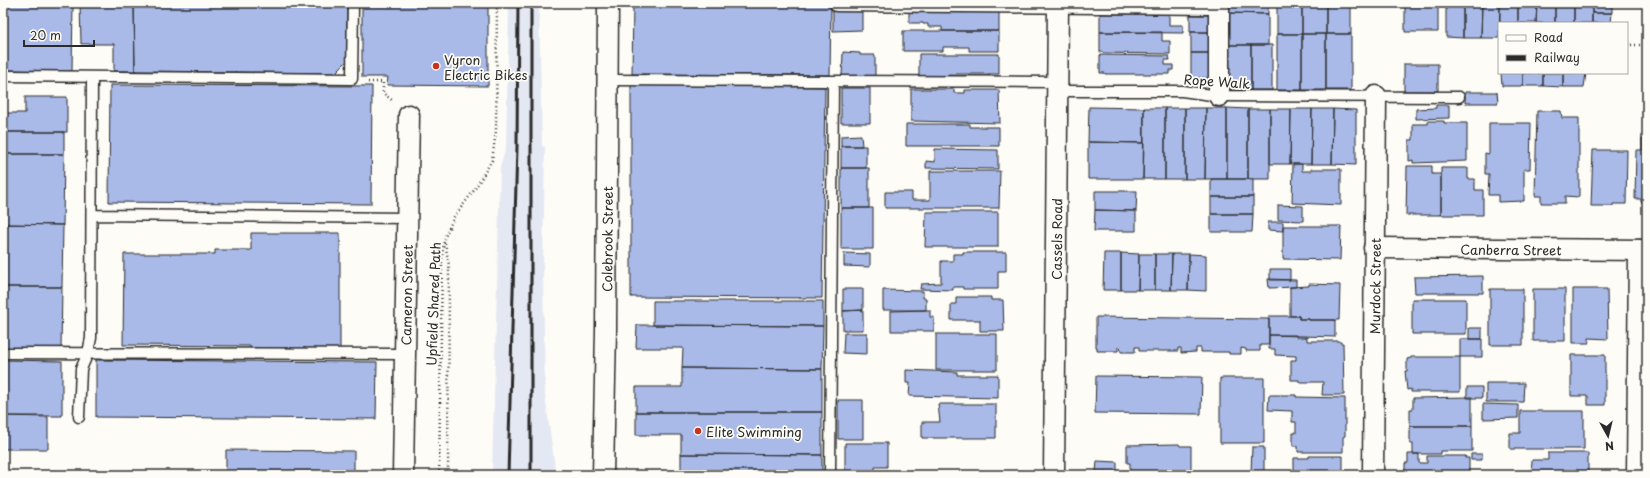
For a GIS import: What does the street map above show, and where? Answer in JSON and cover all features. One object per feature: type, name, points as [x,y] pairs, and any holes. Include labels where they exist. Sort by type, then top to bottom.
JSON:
[{"type":"street","name":"Colebrook Street","points":[[603,475],[606,330],[608,3]]},
{"type":"street","name":"Cassels Road","points":[[1054,475],[1058,5]]},
{"type":"street","points":[[1219,6],[1219,96]]},
{"type":"street","name":"Murdock Street","points":[[1374,475],[1376,96]]},
{"type":"street","name":"Cameron Street","points":[[403,475],[409,115]]},
{"type":"street","name":"Canberra Street","points":[[1374,248],[1643,250]]},
{"type":"street","points":[[1637,475],[1643,250]]},
{"type":"lane","points":[[3,76],[352,79],[353,3]]},
{"type":"lane","points":[[836,6],[1219,6]]},
{"type":"lane","points":[[79,418],[81,369],[88,353],[91,338],[92,77]]},
{"type":"lane","name":"Rope Walk","points":[[607,80],[833,81],[1057,86],[1182,91],[1219,96],[1459,97]]},
{"type":"lane","points":[[830,475],[833,81]]},
{"type":"lane","points":[[92,215],[407,218]]},
{"type":"lane","points":[[3,353],[404,354]]},
{"type":"path","name":"Upfield Shared Path","points":[[439,475],[442,258],[444,238],[454,217],[475,189],[492,160],[496,131],[497,3]]},
{"type":"path","points":[[1628,45],[1647,45]]},
{"type":"path","points":[[352,79],[384,82],[383,93],[409,115]]},
{"type":"path","points":[[444,238],[449,265],[448,475]]},
{"type":"shaded area","points":[[509,3],[539,3],[542,147],[545,146],[543,271],[545,395],[556,475],[492,475],[500,168],[506,147]]},
{"type":"building","points":[[3,3],[80,3],[80,4]]},
{"type":"building","points":[[80,3],[134,3],[135,71],[114,71],[114,44],[81,44]]},
{"type":"building","points":[[134,3],[347,3],[347,61],[335,73],[135,71]]},
{"type":"building","points":[[362,3],[459,3],[459,6],[488,6],[488,86],[387,85],[388,77],[362,77]]},
{"type":"building","points":[[633,3],[831,3],[830,75],[632,74]]},
{"type":"building","points":[[1229,3],[1268,3],[1268,14],[1229,13]]},
{"type":"building","points":[[1277,3],[1302,3],[1302,34],[1277,34]]},
{"type":"building","points":[[1302,3],[1326,3],[1326,34],[1302,34]]},
{"type":"building","points":[[1326,3],[1351,3],[1351,34],[1326,34]]},
{"type":"building","points":[[1405,3],[1438,3],[1438,32],[1405,32]]},
{"type":"building","points":[[1446,3],[1463,3],[1463,38],[1446,37]]},
{"type":"building","points":[[1463,3],[1482,3],[1481,38],[1463,38]]},
{"type":"building","points":[[1482,3],[1500,3],[1498,38],[1481,38]]},
{"type":"building","points":[[1500,3],[1518,3],[1518,22],[1500,22]]},
{"type":"building","points":[[1518,3],[1537,3],[1536,22],[1518,22]]},
{"type":"building","points":[[1537,3],[1555,3],[1555,22],[1536,22]]},
{"type":"building","points":[[1555,3],[1574,3],[1574,22],[1555,22]]},
{"type":"building","points":[[1574,3],[1592,3],[1592,22],[1574,22]]},
{"type":"building","points":[[1592,3],[1612,3],[1612,13],[1592,13]]},
{"type":"building","points":[[5,4],[73,4],[72,71],[4,70]]},
{"type":"building","points":[[833,11],[862,11],[862,30],[833,31]]},
{"type":"building","points":[[909,12],[999,12],[999,31],[942,31],[942,27],[928,27],[928,24],[923,23],[909,23]]},
{"type":"building","points":[[1229,13],[1268,14],[1268,45],[1229,45]]},
{"type":"building","points":[[1592,13],[1612,13],[1611,22],[1592,22]]},
{"type":"building","points":[[1100,14],[1169,14],[1169,25],[1183,25],[1183,33],[1100,32]]},
{"type":"building","points":[[1190,15],[1209,15],[1209,32],[1190,32]]},
{"type":"building","points":[[903,31],[999,31],[999,51],[969,51],[969,47],[943,47],[943,51],[903,51]]},
{"type":"building","points":[[1100,32],[1162,32],[1162,41],[1170,41],[1170,54],[1103,53],[1100,52]]},
{"type":"building","points":[[1191,32],[1209,32],[1210,53],[1191,53]]},
{"type":"building","points":[[1277,34],[1302,34],[1302,90],[1277,90]]},
{"type":"building","points":[[1302,34],[1326,34],[1326,90],[1302,90]]},
{"type":"building","points":[[1326,34],[1351,34],[1351,90],[1326,90]]},
{"type":"building","points":[[1229,45],[1251,45],[1251,90],[1229,90]]},
{"type":"building","points":[[1251,45],[1272,45],[1272,90],[1251,90]]},
{"type":"building","points":[[843,52],[860,53],[860,55],[875,55],[875,76],[842,76]]},
{"type":"building","points":[[1191,53],[1210,53],[1210,78],[1191,78]]},
{"type":"building","points":[[919,54],[999,54],[999,74],[949,74],[948,77],[919,77]]},
{"type":"building","points":[[1100,55],[1169,56],[1170,60],[1165,60],[1165,65],[1173,65],[1173,70],[1170,70],[1170,74],[1100,73]]},
{"type":"building","points":[[1404,64],[1438,64],[1438,91],[1404,91]]},
{"type":"building","points":[[1501,74],[1523,74],[1523,86],[1502,86]]},
{"type":"building","points":[[1523,74],[1543,74],[1543,86],[1523,86]]},
{"type":"building","points":[[1543,74],[1563,74],[1563,87],[1543,86]]},
{"type":"building","points":[[1563,74],[1586,74],[1584,87],[1563,87]]},
{"type":"building","points":[[110,85],[372,86],[371,204],[109,202]]},
{"type":"building","points":[[631,85],[825,87],[822,298],[631,297]]},
{"type":"building","points":[[841,88],[870,88],[870,123],[841,123]]},
{"type":"building","points":[[911,89],[954,89],[954,93],[965,93],[965,90],[999,90],[1000,123],[911,121]]},
{"type":"building","points":[[1465,92],[1497,92],[1498,103],[1465,103]]},
{"type":"building","points":[[25,97],[67,97],[67,132],[3,132],[3,113],[25,113]]},
{"type":"building","points":[[1436,105],[1449,105],[1449,118],[1416,119],[1416,109],[1436,108]]},
{"type":"building","points":[[1089,107],[1144,108],[1144,143],[1088,142]]},
{"type":"building","points":[[1144,108],[1165,108],[1165,179],[1143,179]]},
{"type":"building","points":[[1165,108],[1185,108],[1185,179],[1165,179]]},
{"type":"building","points":[[1185,108],[1206,108],[1205,179],[1185,179]]},
{"type":"building","points":[[1206,108],[1227,108],[1227,179],[1205,179]]},
{"type":"building","points":[[1227,108],[1248,109],[1248,179],[1227,179]]},
{"type":"building","points":[[1248,109],[1270,109],[1270,179],[1248,179]]},
{"type":"building","points":[[1270,109],[1291,109],[1290,164],[1270,164]]},
{"type":"building","points":[[1291,109],[1312,109],[1311,164],[1290,164]]},
{"type":"building","points":[[1312,109],[1333,109],[1332,164],[1311,164]]},
{"type":"building","points":[[1333,109],[1356,110],[1356,165],[1332,164]]},
{"type":"building","points":[[1537,111],[1561,111],[1562,118],[1579,118],[1579,197],[1565,196],[1565,203],[1541,203],[1541,196],[1535,196]]},
{"type":"building","points":[[1428,121],[1467,123],[1467,161],[1413,163],[1413,160],[1409,161],[1409,140],[1413,140],[1413,124],[1428,124]]},
{"type":"building","points":[[1489,123],[1531,123],[1530,169],[1524,169],[1524,201],[1498,202],[1498,195],[1488,195],[1489,174],[1485,174],[1485,153],[1489,154]]},
{"type":"building","points":[[906,124],[970,124],[970,127],[999,127],[999,146],[906,146]]},
{"type":"building","points":[[3,132],[64,132],[64,154],[3,154]]},
{"type":"building","points":[[861,135],[862,146],[841,146],[841,136]]},
{"type":"building","points":[[1642,139],[1647,139],[1647,202],[1641,202],[1641,199],[1635,199],[1636,150],[1642,150]]},
{"type":"building","points":[[1088,142],[1144,143],[1143,179],[1088,179]]},
{"type":"building","points":[[841,146],[866,146],[866,168],[841,168]]},
{"type":"building","points":[[935,149],[998,150],[998,169],[926,168],[926,161],[935,162]]},
{"type":"building","points":[[1593,150],[1627,150],[1626,204],[1613,204],[1613,206],[1591,206]]},
{"type":"building","points":[[3,154],[64,154],[63,225],[3,224]]},
{"type":"building","points":[[1293,164],[1302,164],[1302,171],[1311,171],[1311,169],[1341,169],[1341,205],[1292,203]]},
{"type":"building","points":[[1407,166],[1432,166],[1432,174],[1441,174],[1441,215],[1406,215]]},
{"type":"building","points":[[841,168],[869,168],[869,208],[841,208]]},
{"type":"building","points":[[1441,168],[1468,168],[1468,179],[1475,179],[1475,190],[1483,190],[1483,215],[1441,215]]},
{"type":"building","points":[[930,171],[1000,171],[999,208],[885,208],[885,192],[912,192],[912,200],[930,200]]},
{"type":"building","points":[[1211,179],[1253,179],[1253,197],[1211,197]]},
{"type":"building","points":[[1095,191],[1137,191],[1136,211],[1095,210]]},
{"type":"building","points":[[1211,197],[1253,197],[1253,214],[1211,214]]},
{"type":"building","points":[[1278,205],[1303,206],[1303,221],[1278,220]]},
{"type":"building","points":[[841,208],[873,208],[873,249],[841,249]]},
{"type":"building","points":[[1095,210],[1136,211],[1136,231],[1094,231]]},
{"type":"building","points":[[926,212],[998,212],[998,247],[925,247]]},
{"type":"building","points":[[1211,214],[1253,214],[1252,232],[1211,232]]},
{"type":"building","points":[[1268,222],[1283,222],[1283,231],[1268,230]]},
{"type":"building","points":[[3,224],[63,225],[62,287],[3,287]]},
{"type":"building","points":[[1283,226],[1341,226],[1340,260],[1283,259]]},
{"type":"building","points":[[251,233],[340,233],[340,351],[250,351],[250,346],[123,345],[124,254],[215,254],[215,250],[251,250]]},
{"type":"building","points":[[963,252],[1006,252],[1006,271],[998,271],[998,289],[963,289],[963,287],[953,287],[953,290],[920,289],[921,284],[941,283],[941,261],[953,261],[953,254],[963,254]]},
{"type":"building","points":[[844,253],[870,254],[870,267],[844,266]]},
{"type":"building","points":[[1104,253],[1121,253],[1121,290],[1103,290]]},
{"type":"building","points":[[1121,253],[1139,254],[1138,290],[1121,290]]},
{"type":"building","points":[[1139,254],[1155,254],[1155,290],[1138,290]]},
{"type":"building","points":[[1155,254],[1172,254],[1171,290],[1155,290]]},
{"type":"building","points":[[1172,254],[1189,254],[1188,290],[1171,290]]},
{"type":"building","points":[[1189,254],[1206,255],[1206,291],[1188,290]]},
{"type":"building","points":[[1270,269],[1290,269],[1290,280],[1270,280]]},
{"type":"building","points":[[1483,276],[1483,293],[1415,293],[1414,277]]},
{"type":"building","points":[[1268,279],[1296,280],[1296,287],[1269,288]]},
{"type":"building","points":[[1309,284],[1340,285],[1339,320],[1309,320],[1299,319],[1299,316],[1290,316],[1290,287],[1309,286]]},
{"type":"building","points":[[3,287],[62,287],[61,349],[3,349]]},
{"type":"building","points":[[843,289],[863,289],[863,310],[843,311]]},
{"type":"building","points":[[1490,289],[1523,289],[1523,345],[1490,345]]},
{"type":"building","points":[[1533,289],[1565,289],[1565,341],[1533,341]]},
{"type":"building","points":[[1573,289],[1607,289],[1608,339],[1589,338],[1589,343],[1573,343]]},
{"type":"building","points":[[883,290],[923,291],[923,298],[926,298],[926,310],[883,310]]},
{"type":"building","points":[[956,297],[991,297],[991,300],[1003,300],[1004,331],[980,331],[980,320],[951,320],[951,304],[956,304]]},
{"type":"building","points":[[1412,299],[1466,299],[1466,334],[1412,334]]},
{"type":"building","points":[[653,301],[823,301],[823,326],[653,325]]},
{"type":"building","points":[[863,310],[863,330],[843,330],[843,311]]},
{"type":"building","points":[[930,310],[930,317],[934,317],[934,331],[891,331],[891,311]]},
{"type":"building","points":[[1269,316],[1299,316],[1299,319],[1335,320],[1335,337],[1269,335]]},
{"type":"building","points":[[1096,317],[1269,319],[1269,345],[1260,345],[1260,351],[1246,351],[1246,349],[1241,348],[1241,354],[1229,354],[1229,352],[1201,352],[1201,348],[1196,348],[1196,352],[1181,353],[1181,348],[1178,348],[1178,351],[1139,351],[1139,347],[1135,347],[1135,352],[1121,352],[1120,347],[1118,347],[1118,351],[1097,351]]},
{"type":"building","points":[[637,325],[823,326],[822,369],[682,368],[683,348],[636,348]]},
{"type":"building","points":[[1469,328],[1482,328],[1482,339],[1469,339]]},
{"type":"building","points":[[844,333],[867,333],[867,354],[843,353]]},
{"type":"building","points":[[936,334],[997,334],[997,370],[936,370]]},
{"type":"building","points":[[1269,335],[1296,335],[1296,337],[1307,337],[1307,341],[1340,341],[1340,343],[1343,343],[1344,395],[1322,395],[1323,382],[1299,382],[1299,380],[1291,380],[1291,360],[1296,360],[1296,356],[1275,355],[1275,349],[1269,349]]},
{"type":"building","points":[[1460,339],[1482,339],[1482,357],[1460,357]]},
{"type":"building","points":[[1571,355],[1605,355],[1605,405],[1588,405],[1588,396],[1571,396]]},
{"type":"building","points":[[1411,357],[1460,357],[1460,392],[1411,392],[1411,389],[1407,390],[1405,371],[1407,371],[1407,359]]},
{"type":"building","points":[[3,360],[62,361],[62,416],[3,416]]},
{"type":"building","points":[[96,360],[377,362],[376,419],[96,417]]},
{"type":"building","points":[[682,368],[822,369],[822,412],[636,412],[636,387],[682,387]]},
{"type":"building","points":[[906,370],[957,372],[957,375],[998,375],[998,398],[909,396],[910,383],[906,383]]},
{"type":"building","points":[[1096,376],[1202,377],[1201,414],[1095,413]]},
{"type":"building","points":[[1220,378],[1264,378],[1264,443],[1220,443]]},
{"type":"building","points":[[1486,383],[1524,383],[1523,402],[1486,402]]},
{"type":"building","points":[[1467,387],[1482,387],[1482,398],[1467,398]]},
{"type":"building","points":[[1269,395],[1345,398],[1345,436],[1343,437],[1343,452],[1298,452],[1298,446],[1293,446],[1293,433],[1296,433],[1296,422],[1292,422],[1292,411],[1268,410]]},
{"type":"building","points":[[1472,397],[1472,426],[1410,426],[1410,409],[1413,409],[1413,398]]},
{"type":"building","points":[[838,400],[863,400],[863,439],[838,439]]},
{"type":"building","points":[[938,404],[996,404],[996,438],[922,438],[922,422],[940,422]]},
{"type":"building","points":[[1483,404],[1518,405],[1518,418],[1483,419]]},
{"type":"building","points":[[1520,411],[1584,411],[1584,449],[1510,449],[1510,433],[1520,433]]},
{"type":"building","points":[[636,412],[822,412],[822,455],[681,454],[681,435],[636,435]]},
{"type":"building","points":[[3,416],[48,417],[48,449],[3,449]]},
{"type":"building","points":[[1410,426],[1472,426],[1472,451],[1440,451],[1440,454],[1413,454],[1413,444],[1410,444]]},
{"type":"building","points":[[845,443],[887,443],[887,467],[875,467],[875,473],[845,472]]},
{"type":"building","points":[[1179,444],[1180,446],[1191,446],[1191,475],[1130,475],[1130,463],[1127,463],[1127,445]]},
{"type":"building","points":[[1252,447],[1264,447],[1264,472],[1267,472],[1267,475],[1243,475],[1243,472],[1251,472]]},
{"type":"building","points":[[226,450],[354,451],[354,475],[226,475]]},
{"type":"building","points":[[1548,453],[1588,453],[1588,475],[1531,475],[1532,460],[1548,460]]},
{"type":"building","points":[[681,454],[822,455],[822,475],[635,475],[636,472],[681,473]]},
{"type":"building","points":[[1408,454],[1419,454],[1419,463],[1427,463],[1427,456],[1466,456],[1465,458],[1469,458],[1469,475],[1405,475],[1405,463],[1408,463]]},
{"type":"building","points":[[1471,454],[1482,454],[1482,460],[1471,460]]},
{"type":"building","points":[[1309,456],[1343,456],[1343,475],[1294,475],[1294,458],[1309,458]]},
{"type":"building","points":[[1097,461],[1117,462],[1117,473],[1096,472]]},
{"type":"building","points":[[845,472],[875,472],[874,475],[845,475]]},
{"type":"building","points":[[883,472],[901,472],[901,475],[883,475]]},
{"type":"building","points":[[901,472],[918,472],[918,475],[901,475]]},
{"type":"building","points":[[938,472],[955,473],[955,475],[938,475]]},
{"type":"building","points":[[955,473],[973,473],[973,475],[955,475]]},
{"type":"building","points":[[993,473],[1013,474],[1013,475],[993,475]]},
{"type":"railway","points":[[508,475],[517,147],[518,3]]},
{"type":"railway","points":[[531,3],[531,475]]},
{"type":"place","name":"Vyron Electric Bikes","points":[[436,66]]},
{"type":"place","name":"Elite Swimming","points":[[698,431]]}]
